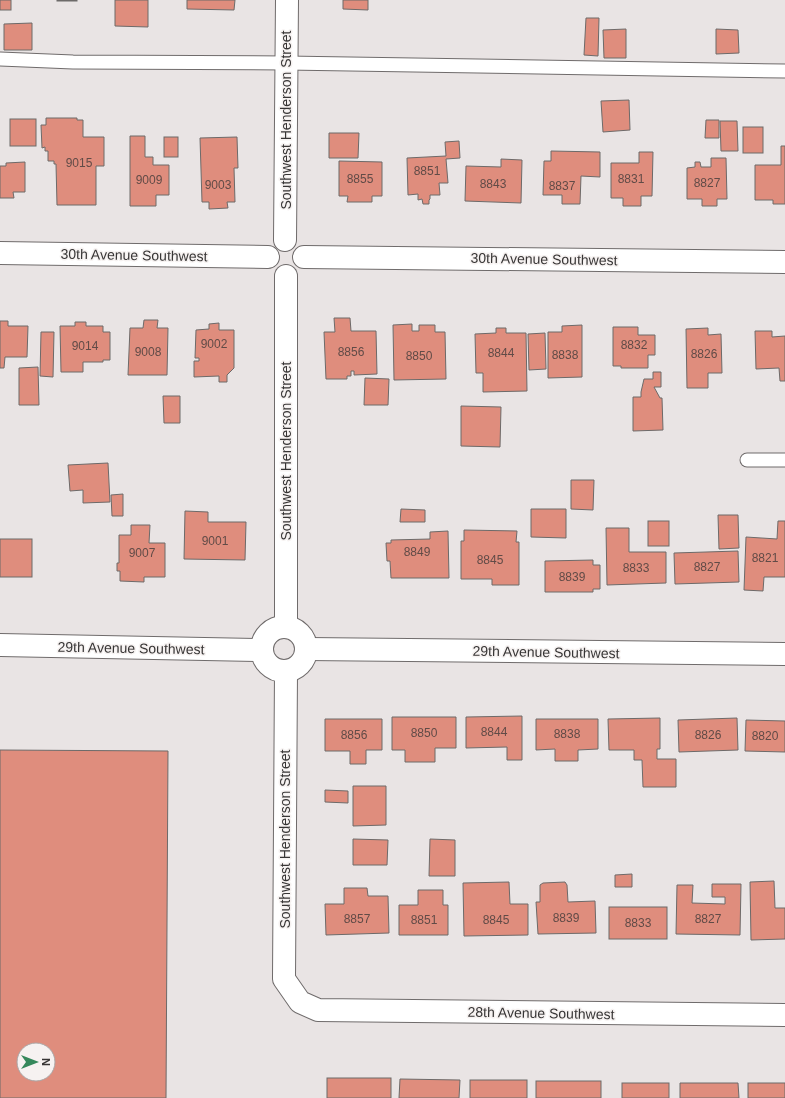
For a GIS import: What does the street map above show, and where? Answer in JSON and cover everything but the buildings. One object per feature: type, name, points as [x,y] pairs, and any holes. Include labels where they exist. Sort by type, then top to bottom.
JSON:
[{"type":"street","name":"Southwest Henderson Street","points":[[285,240],[287,0]]},
{"type":"street","points":[[285,240],[295,242],[300,246],[304,256],[301,268],[292,275],[286,276],[275,272],[271,267],[268,256],[269,250],[273,245],[285,240]]},
{"type":"street","name":"30th Avenue Southwest","points":[[0,253],[268,256]]},
{"type":"street","name":"30th Avenue Southwest","points":[[304,256],[785,262]]},
{"type":"street","name":"Southwest Henderson Street","points":[[286,276],[286,626]]},
{"type":"street","points":[[286,626],[294,628],[300,633],[305,639],[307,649],[304,660],[299,666],[286,672],[272,668],[267,663],[262,650],[266,635],[272,630],[286,626]]},
{"type":"street","name":"29th Avenue Southwest","points":[[0,645],[262,650]]},
{"type":"street","name":"29th Avenue Southwest","points":[[307,649],[785,654]]},
{"type":"street","name":"Southwest Henderson Street","points":[[286,672],[284,979],[300,1002]]},
{"type":"street","name":"28th Avenue Southwest","points":[[300,1002],[318,1010],[785,1015]]},
{"type":"lane","points":[[0,59],[73,62],[785,71]]},
{"type":"lane","points":[[747,460],[785,460]]}]
